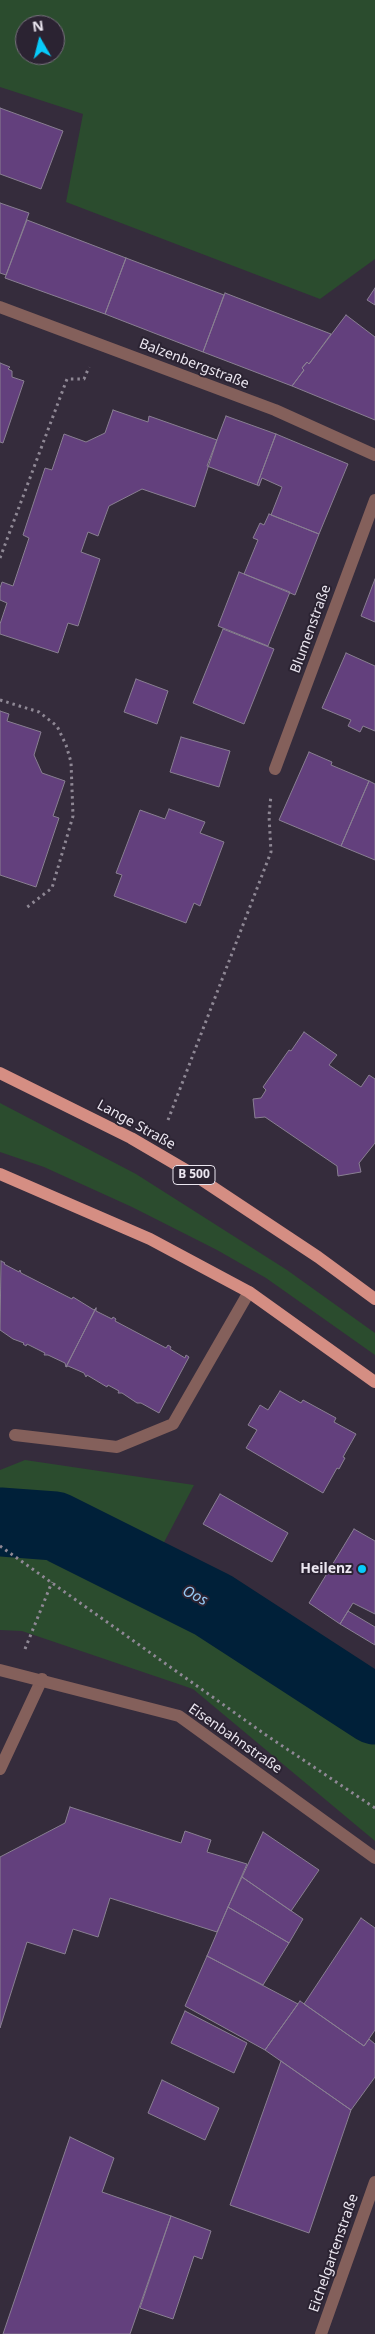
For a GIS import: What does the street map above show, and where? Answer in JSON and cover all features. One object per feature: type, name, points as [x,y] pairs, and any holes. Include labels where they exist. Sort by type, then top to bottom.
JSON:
[{"type":"main road","name":"Lange Straße","points":[[0,1073],[131,1138],[196,1176],[318,1257],[375,1300]]},
{"type":"main road","points":[[0,1174],[150,1239],[249,1292],[375,1382]]},
{"type":"street","name":"Balzenbergstraße","points":[[0,307],[274,410],[375,455]]},
{"type":"street","name":"Blumenstraße","points":[[275,769],[375,500]]},
{"type":"street","points":[[15,1435],[118,1446],[173,1424],[249,1292]]},
{"type":"street","name":"Eisenbahnstraße","points":[[0,1670],[16,1672],[179,1716],[375,1858]]},
{"type":"street","points":[[0,1769],[42,1679]]},
{"type":"street","name":"Eichelgartenstraße","points":[[321,2334],[375,2182]]},
{"type":"path","points":[[0,558],[67,379],[84,379],[99,344]]},
{"type":"path","points":[[0,700],[38,712],[57,726],[66,745],[71,762],[73,816],[52,888],[26,908]]},
{"type":"path","points":[[168,1120],[271,852],[269,816],[275,769]]},
{"type":"path","points":[[0,1546],[266,1735],[375,1808]]},
{"type":"path","points":[[16,1672],[52,1582]]},
{"type":"green space","points":[[0,0],[375,0],[375,259],[320,299],[66,202],[83,114],[0,87]]},
{"type":"green space","points":[[0,1103],[136,1174],[287,1270],[375,1333],[375,1355],[266,1278],[217,1250],[132,1207],[44,1167],[0,1152]]},
{"type":"green space","points":[[25,1460],[194,1485],[160,1550],[375,1680],[375,1841],[193,1689],[22,1631],[0,1630],[0,1470]]},
{"type":"building","points":[[0,108],[63,131],[41,189],[0,174]]},
{"type":"building","points":[[0,203],[29,213],[6,275],[0,273]]},
{"type":"building","points":[[27,220],[126,258],[105,314],[5,278]]},
{"type":"building","points":[[126,258],[224,295],[203,352],[105,314]]},
{"type":"building","points":[[375,288],[375,305],[367,300]]},
{"type":"building","points":[[225,293],[331,334],[309,364],[307,362],[302,368],[304,370],[292,386],[203,352]]},
{"type":"building","points":[[346,315],[375,337],[375,420],[292,386],[304,370],[302,368],[307,362],[309,364]]},
{"type":"building","points":[[0,363],[10,367],[8,369],[12,371],[12,377],[24,381],[3,443],[0,442]]},
{"type":"building","points":[[113,410],[148,422],[149,416],[217,440],[195,507],[142,489],[109,506],[98,536],[88,532],[81,552],[100,559],[78,626],[68,623],[58,653],[0,634],[0,624],[7,603],[0,600],[0,588],[2,582],[13,586],[29,538],[23,535],[45,468],[52,470],[64,434],[86,442],[105,433]]},
{"type":"building","points":[[226,416],[276,434],[257,485],[207,466]]},
{"type":"building","points":[[276,434],[348,464],[319,534],[271,515],[282,487],[262,478],[259,486],[257,485]]},
{"type":"building","points":[[269,514],[319,534],[295,595],[244,574],[258,540],[253,538],[260,523],[264,525]]},
{"type":"building","points":[[239,572],[290,592],[268,646],[218,626]]},
{"type":"building","points":[[375,579],[375,622],[361,616]]},
{"type":"building","points":[[223,629],[274,649],[244,724],[193,703]]},
{"type":"building","points":[[346,653],[375,666],[375,731],[363,726],[360,732],[348,726],[351,720],[322,708]]},
{"type":"building","points":[[136,679],[168,691],[157,724],[124,712]]},
{"type":"building","points":[[0,711],[9,714],[7,721],[41,732],[34,755],[42,773],[65,781],[53,816],[59,818],[36,887],[0,875]]},
{"type":"building","points":[[181,737],[230,751],[219,787],[170,772]]},
{"type":"building","points":[[309,752],[332,762],[331,765],[369,781],[341,846],[279,820]]},
{"type":"building","points":[[369,781],[375,784],[375,860],[341,846]]},
{"type":"building","points":[[169,809],[205,822],[200,833],[224,842],[200,906],[194,903],[186,923],[114,896],[122,875],[116,873],[140,810],[165,819]]},
{"type":"building","points":[[304,1032],[337,1055],[329,1065],[361,1087],[369,1075],[375,1079],[375,1143],[359,1163],[361,1172],[338,1176],[337,1166],[265,1117],[255,1118],[253,1099],[261,1098],[266,1090],[263,1087]]},
{"type":"building","points":[[1,1261],[72,1299],[73,1297],[94,1310],[96,1308],[66,1367],[65,1363],[44,1355],[45,1353],[27,1344],[26,1346],[24,1343],[13,1339],[0,1330]]},
{"type":"building","points":[[96,1308],[96,1311],[112,1319],[113,1317],[116,1319],[115,1321],[166,1348],[168,1345],[171,1347],[170,1349],[185,1358],[186,1355],[189,1357],[159,1413],[141,1403],[137,1403],[122,1393],[118,1393],[119,1391],[108,1385],[107,1387],[87,1375],[86,1377],[84,1373],[68,1366],[66,1367]]},
{"type":"building","points":[[280,1391],[301,1403],[303,1400],[336,1418],[334,1422],[356,1434],[343,1457],[345,1458],[339,1469],[337,1468],[323,1493],[246,1448],[257,1430],[248,1425],[260,1405],[268,1410]]},
{"type":"building","points":[[220,1494],[288,1533],[272,1562],[203,1524]]},
{"type":"building","points":[[354,1529],[375,1541],[375,1614],[353,1603],[340,1624],[309,1603]]},
{"type":"building","points":[[348,1611],[375,1627],[375,1645],[340,1624]]},
{"type":"building","points":[[70,1807],[181,1843],[185,1831],[211,1840],[207,1852],[247,1864],[217,1932],[110,1898],[98,1937],[73,1929],[65,1954],[27,1942],[0,2028],[0,1857],[65,1823]]},
{"type":"building","points":[[263,1832],[319,1870],[291,1911],[242,1877]]},
{"type":"building","points":[[242,1877],[303,1919],[289,1943],[228,1907]]},
{"type":"building","points":[[228,1907],[289,1943],[263,1985],[207,1956]]},
{"type":"building","points":[[361,1918],[375,1928],[375,2030],[364,2046],[304,2004]]},
{"type":"building","points":[[207,1956],[298,2004],[265,2050],[185,2006]]},
{"type":"building","points":[[300,2001],[364,2046],[369,2039],[375,2044],[375,2077],[351,2110],[265,2050]]},
{"type":"building","points":[[185,2011],[247,2043],[234,2073],[171,2043]]},
{"type":"building","points":[[281,2061],[351,2110],[309,2233],[230,2205]]},
{"type":"building","points":[[162,2080],[219,2108],[205,2140],[148,2113]]},
{"type":"building","points":[[70,2137],[114,2158],[102,2192],[171,2216],[130,2334],[3,2334]]},
{"type":"building","points":[[171,2216],[211,2231],[202,2259],[194,2256],[173,2319],[140,2308]]},
{"type":"waterway","name":"Oos","points":[[0,1522],[55,1526],[213,1605],[375,1710]]},
{"type":"place","name":"Heilenz","points":[[362,1569]]}]
